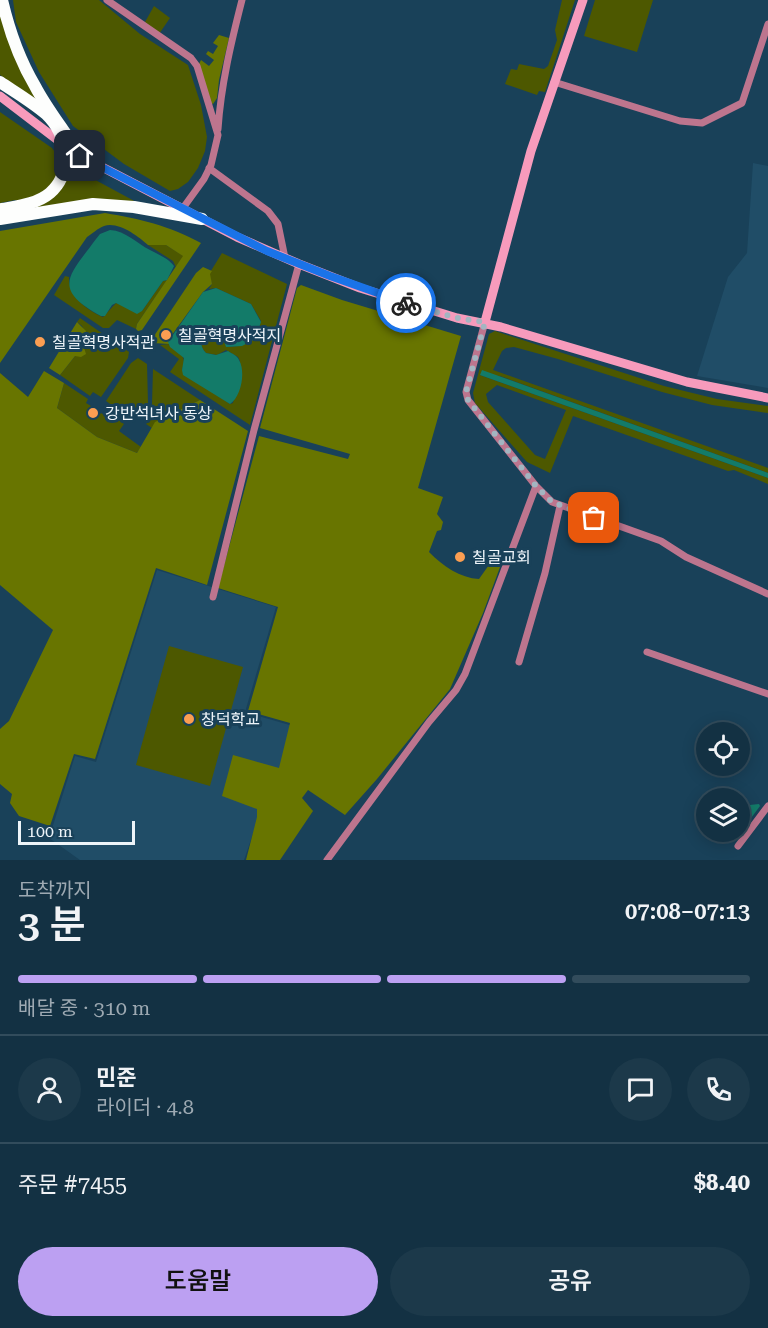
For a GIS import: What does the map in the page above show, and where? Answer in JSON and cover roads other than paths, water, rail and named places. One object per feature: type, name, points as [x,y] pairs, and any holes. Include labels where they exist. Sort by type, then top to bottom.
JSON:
[{"type":"highway","points":[[2,0],[8,26],[20,59],[35,87],[80,156]]},
{"type":"highway","points":[[0,82],[45,114],[62,138],[65,152],[62,174],[50,193],[36,201],[1,212]]},
{"type":"highway","points":[[1,212],[93,204],[134,207],[202,219]]},
{"type":"street","points":[[107,0],[191,58],[197,66],[218,135]]},
{"type":"street","points":[[183,208],[210,168],[218,135],[224,79],[242,0]]},
{"type":"street","points":[[583,0],[531,152],[466,392],[468,400],[536,486],[552,502],[661,541],[686,557],[768,594]]},
{"type":"street","points":[[555,82],[680,121],[702,123],[742,103],[768,24]]},
{"type":"street","points":[[0,96],[80,156],[202,219],[298,264],[360,288],[457,318],[485,322],[687,382],[768,398]]},
{"type":"street","points":[[210,168],[268,211],[278,224],[285,258]]},
{"type":"street","points":[[213,597],[298,264]]},
{"type":"street","points":[[327,860],[429,722],[456,690],[465,674],[536,486]]},
{"type":"street","points":[[519,662],[545,573],[560,506]]},
{"type":"street","points":[[647,652],[768,694]]},
{"type":"street","points":[[738,846],[768,806]]},
{"type":"place","name":"칠골혁명사적지","points":[[166,335]]},
{"type":"place","name":"칠골혁명사적관","points":[[40,342]]},
{"type":"place","name":"강반석녀사 동상","points":[[93,413]]},
{"type":"place","name":"칠골교회","points":[[460,557]]},
{"type":"place","name":"창덕학교","points":[[189,719]]}]
